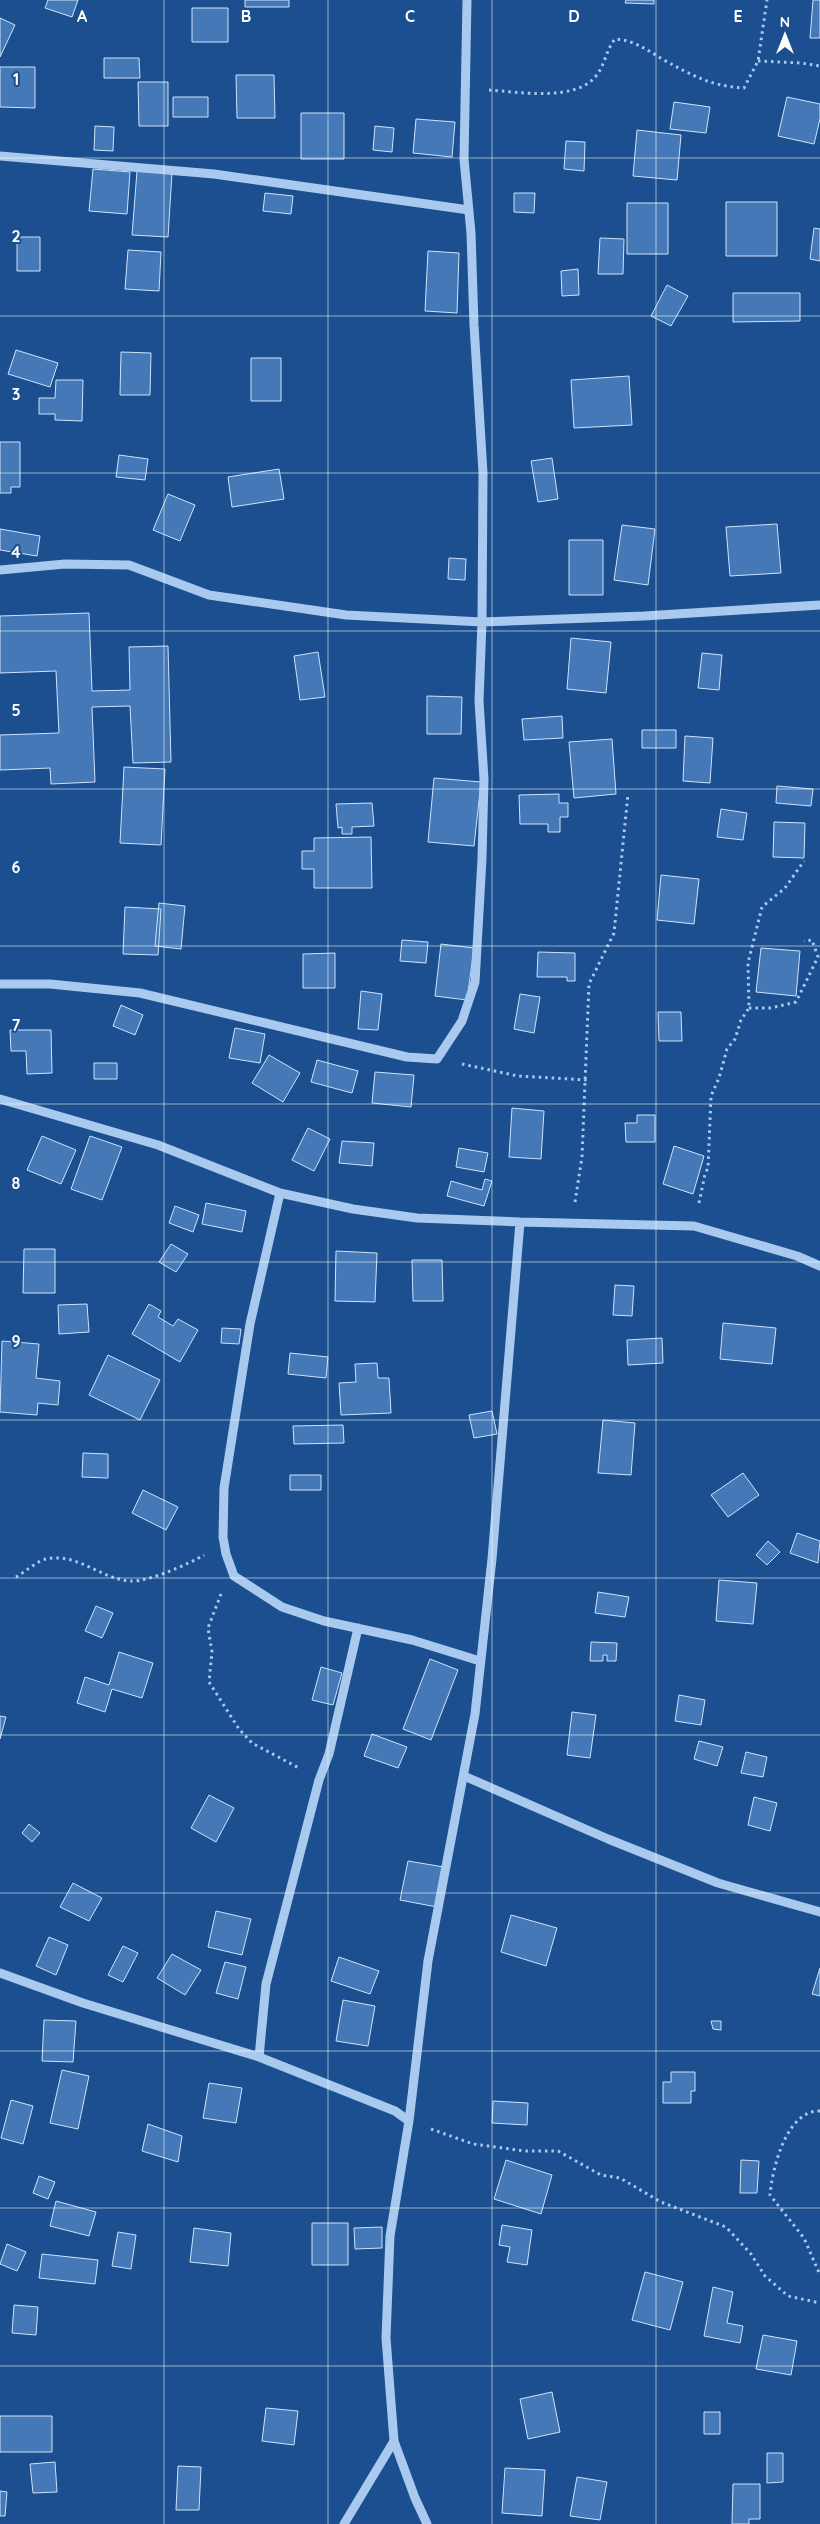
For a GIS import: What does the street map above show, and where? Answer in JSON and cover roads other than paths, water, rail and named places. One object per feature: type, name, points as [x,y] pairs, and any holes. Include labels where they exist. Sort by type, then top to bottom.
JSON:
[{"type":"street","points":[[0,984],[50,984],[140,993],[406,1057],[437,1059],[462,1021],[475,982],[484,779],[479,720],[483,473],[469,210],[464,158],[467,0]]},
{"type":"street","points":[[0,156],[214,174],[469,210]]},
{"type":"street","points":[[0,570],[65,564],[129,565],[209,595],[346,614],[482,622],[644,616],[820,605]]},
{"type":"street","points":[[0,1099],[158,1145],[280,1193],[353,1209],[417,1218],[572,1224],[694,1226],[797,1256],[820,1266]]},
{"type":"street","points":[[280,1193],[248,1332],[224,1488],[224,1537],[226,1554],[234,1576],[282,1607],[324,1621],[412,1640],[480,1661]]},
{"type":"street","points":[[427,2524],[415,2498],[394,2441],[386,2338],[390,2236],[410,2121],[428,1961],[475,1714],[492,1559],[520,1222]]},
{"type":"street","points":[[259,2057],[266,1984],[319,1780],[329,1754],[358,1628]]},
{"type":"street","points":[[464,1776],[608,1839],[718,1883],[820,1912]]},
{"type":"street","points":[[0,1973],[83,2003],[259,2057],[395,2111],[410,2121]]},
{"type":"street","points":[[344,2524],[394,2441]]}]
